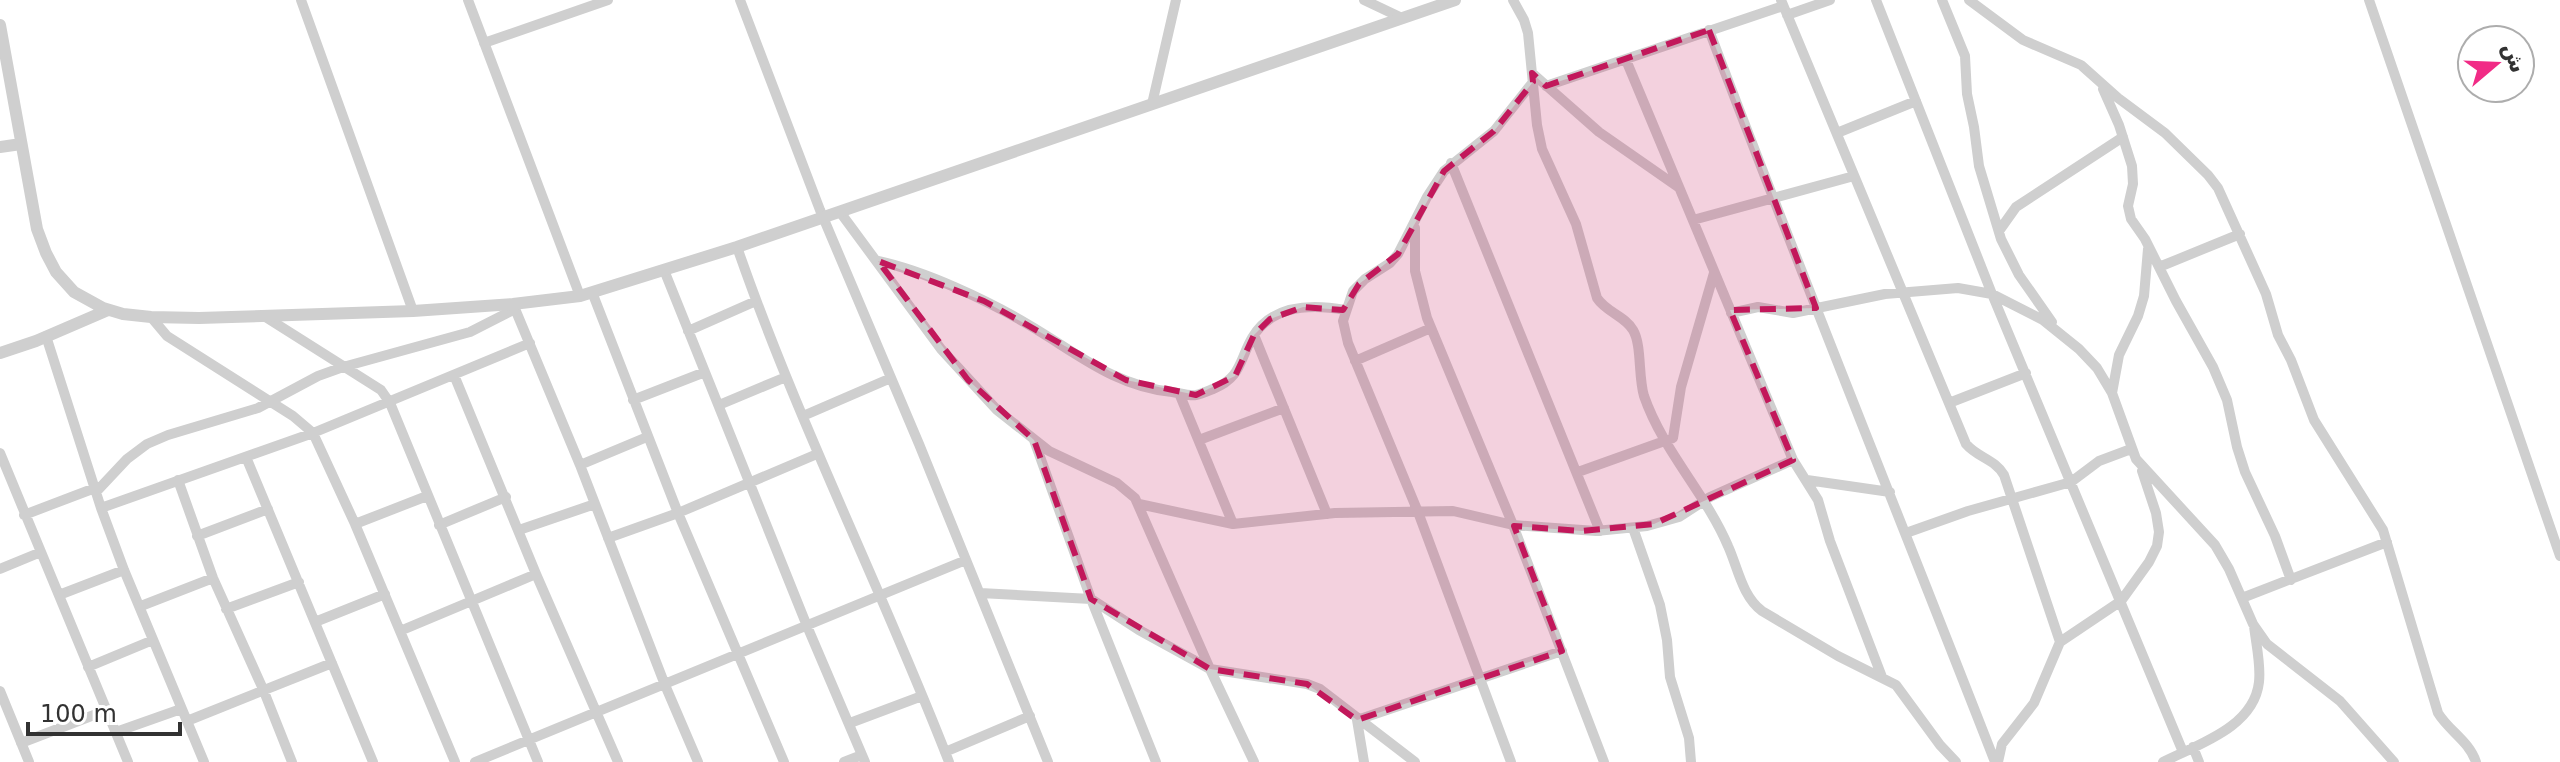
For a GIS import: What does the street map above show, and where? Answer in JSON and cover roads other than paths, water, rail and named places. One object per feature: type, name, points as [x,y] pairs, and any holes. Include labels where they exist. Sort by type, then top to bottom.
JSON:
[{"type":"street","points":[[301,0],[413,311]]},
{"type":"street","points":[[468,0],[586,294],[784,762]]},
{"type":"street","points":[[484,43],[608,0]]},
{"type":"street","points":[[740,0],[823,218],[1048,762]]},
{"type":"street","points":[[1152,104],[1176,0]]},
{"type":"street","points":[[1364,0],[1402,18]]},
{"type":"street","points":[[0,25],[37,229],[56,272],[74,292],[108,310],[123,314],[151,317],[264,316],[514,306],[586,294],[823,218],[1455,0]]},
{"type":"street","points":[[1513,0],[1528,33],[1542,149],[1576,224],[1597,298],[1601,305],[1634,330],[1642,389],[1651,413],[1723,535],[1744,586],[1757,607],[1901,690],[1956,762]]},
{"type":"street","points":[[1546,86],[1784,7],[1830,0]]},
{"type":"street","points":[[1876,0],[1992,294],[2121,601],[2188,750],[2199,762]]},
{"type":"street","points":[[1942,0],[1965,56],[1967,94],[1979,166],[1999,231],[2019,275],[2059,332]]},
{"type":"street","points":[[1969,0],[2023,40],[2081,65],[2165,133],[2208,175],[2222,194],[2266,294],[2278,335],[2314,420],[2372,510],[2387,542],[2438,713],[2468,746],[2476,762]]},
{"type":"street","points":[[2369,0],[2560,556]]},
{"type":"street","points":[[1784,7],[1949,403],[1971,449],[1997,464],[2001,470],[2060,642]]},
{"type":"street","points":[[1709,30],[1772,198],[1996,762]]},
{"type":"street","points":[[1626,60],[1793,460],[1818,500],[1830,541],[1882,677]]},
{"type":"street","points":[[1532,77],[1617,147],[1679,188]]},
{"type":"street","points":[[1511,762],[1418,512],[1343,330],[1345,310],[1353,291],[1398,254],[1436,183],[1451,163],[1494,131],[1532,77]]},
{"type":"street","points":[[2098,80],[2123,137],[2133,172],[2129,213],[2209,357],[2224,392],[2241,461],[2291,580]]},
{"type":"street","points":[[1837,133],[1916,101]]},
{"type":"street","points":[[1999,231],[2016,207],[2123,137]]},
{"type":"street","points":[[0,147],[21,144]]},
{"type":"street","points":[[1451,163],[1600,531]]},
{"type":"street","points":[[1693,220],[1854,176]]},
{"type":"street","points":[[840,212],[941,349],[997,410],[1049,451],[1117,483],[1139,504],[1254,762]]},
{"type":"street","points":[[1416,220],[1413,253],[1422,303],[1513,525],[1604,762]]},
{"type":"street","points":[[2159,267],[2240,234]]},
{"type":"street","points":[[2112,393],[2119,355],[2144,296],[2148,245]]},
{"type":"street","points":[[737,247],[817,454],[881,595],[947,757],[1030,716]]},
{"type":"street","points":[[878,261],[902,266],[984,301],[1028,324],[1090,365],[1151,390],[1196,395],[1224,385],[1235,376],[1254,335],[1270,319],[1289,309],[1326,307],[1345,310]]},
{"type":"street","points":[[664,270],[807,626],[864,758],[844,762]]},
{"type":"street","points":[[1578,472],[1667,442],[1673,437],[1681,387],[1714,273]]},
{"type":"street","points":[[1731,313],[1758,307],[1793,313],[1901,292],[1958,288],[1992,294],[2029,312],[2059,332],[2097,368],[2112,393],[2156,513],[2159,532],[2157,546],[2121,601],[2060,642],[2034,703],[2002,744],[1996,762]]},
{"type":"street","points":[[688,331],[756,301]]},
{"type":"street","points":[[514,306],[698,762]]},
{"type":"street","points":[[24,515],[96,490],[127,459],[147,444],[168,435],[229,419],[343,367],[470,332],[514,306]]},
{"type":"street","points":[[0,353],[108,310]]},
{"type":"street","points":[[264,316],[381,390],[390,403],[538,762]]},
{"type":"street","points":[[151,317],[167,336],[272,402],[313,433],[355,524],[455,762]]},
{"type":"street","points":[[1355,361],[1431,328]]},
{"type":"street","points":[[1254,335],[1327,514]]},
{"type":"street","points":[[46,336],[101,508],[204,762]]},
{"type":"street","points":[[101,508],[313,433],[530,343]]},
{"type":"street","points":[[633,400],[705,372]]},
{"type":"street","points":[[1949,403],[2026,373]]},
{"type":"street","points":[[454,375],[618,762]]},
{"type":"street","points":[[719,405],[786,377]]},
{"type":"street","points":[[803,416],[891,378]]},
{"type":"street","points":[[1179,393],[1233,524]]},
{"type":"street","points":[[1199,440],[1284,408]]},
{"type":"street","points":[[580,465],[647,437]]},
{"type":"street","points":[[1034,440],[1091,599],[1156,762]]},
{"type":"street","points":[[1906,533],[1968,511],[2071,482],[2099,461],[2131,449]]},
{"type":"street","points":[[0,453],[128,762]]},
{"type":"street","points":[[608,538],[678,513],[817,454]]},
{"type":"street","points":[[246,457],[373,762]]},
{"type":"street","points":[[1139,504],[1233,524],[1327,514],[1453,511],[1513,525],[1600,531],[1633,528],[1679,517],[1703,501],[1793,460]]},
{"type":"street","points":[[2139,463],[2215,545],[2253,624],[2267,644],[2340,701],[2394,762]]},
{"type":"street","points":[[178,480],[213,578],[292,762]]},
{"type":"street","points":[[1807,480],[1890,492]]},
{"type":"street","points":[[355,524],[427,496]]},
{"type":"street","points":[[439,525],[506,497]]},
{"type":"street","points":[[519,530],[595,504]]},
{"type":"street","points":[[197,536],[268,509]]},
{"type":"street","points":[[1633,528],[1660,605],[1670,677],[1689,738],[1691,762]]},
{"type":"street","points":[[2242,598],[2387,542]]},
{"type":"street","points":[[0,569],[41,552]]},
{"type":"street","points":[[475,762],[966,560]]},
{"type":"street","points":[[59,595],[124,570]]},
{"type":"street","points":[[400,631],[536,574]]},
{"type":"street","points":[[141,606],[213,578]]},
{"type":"street","points":[[226,609],[299,582]]},
{"type":"street","points":[[980,593],[1091,599],[1210,669],[1307,684],[1320,689],[1415,762]]},
{"type":"street","points":[[315,622],[385,594]]},
{"type":"street","points":[[2163,762],[2240,719],[2255,700],[2259,681],[2253,624]]},
{"type":"street","points":[[88,667],[153,640]]},
{"type":"street","points":[[1357,720],[1562,651]]},
{"type":"street","points":[[187,721],[332,663]]},
{"type":"street","points":[[0,691],[29,762]]},
{"type":"street","points":[[850,723],[922,696]]},
{"type":"street","points":[[116,732],[181,709]]},
{"type":"street","points":[[21,743],[107,710]]},
{"type":"street","points":[[1357,720],[1364,762]]}]
